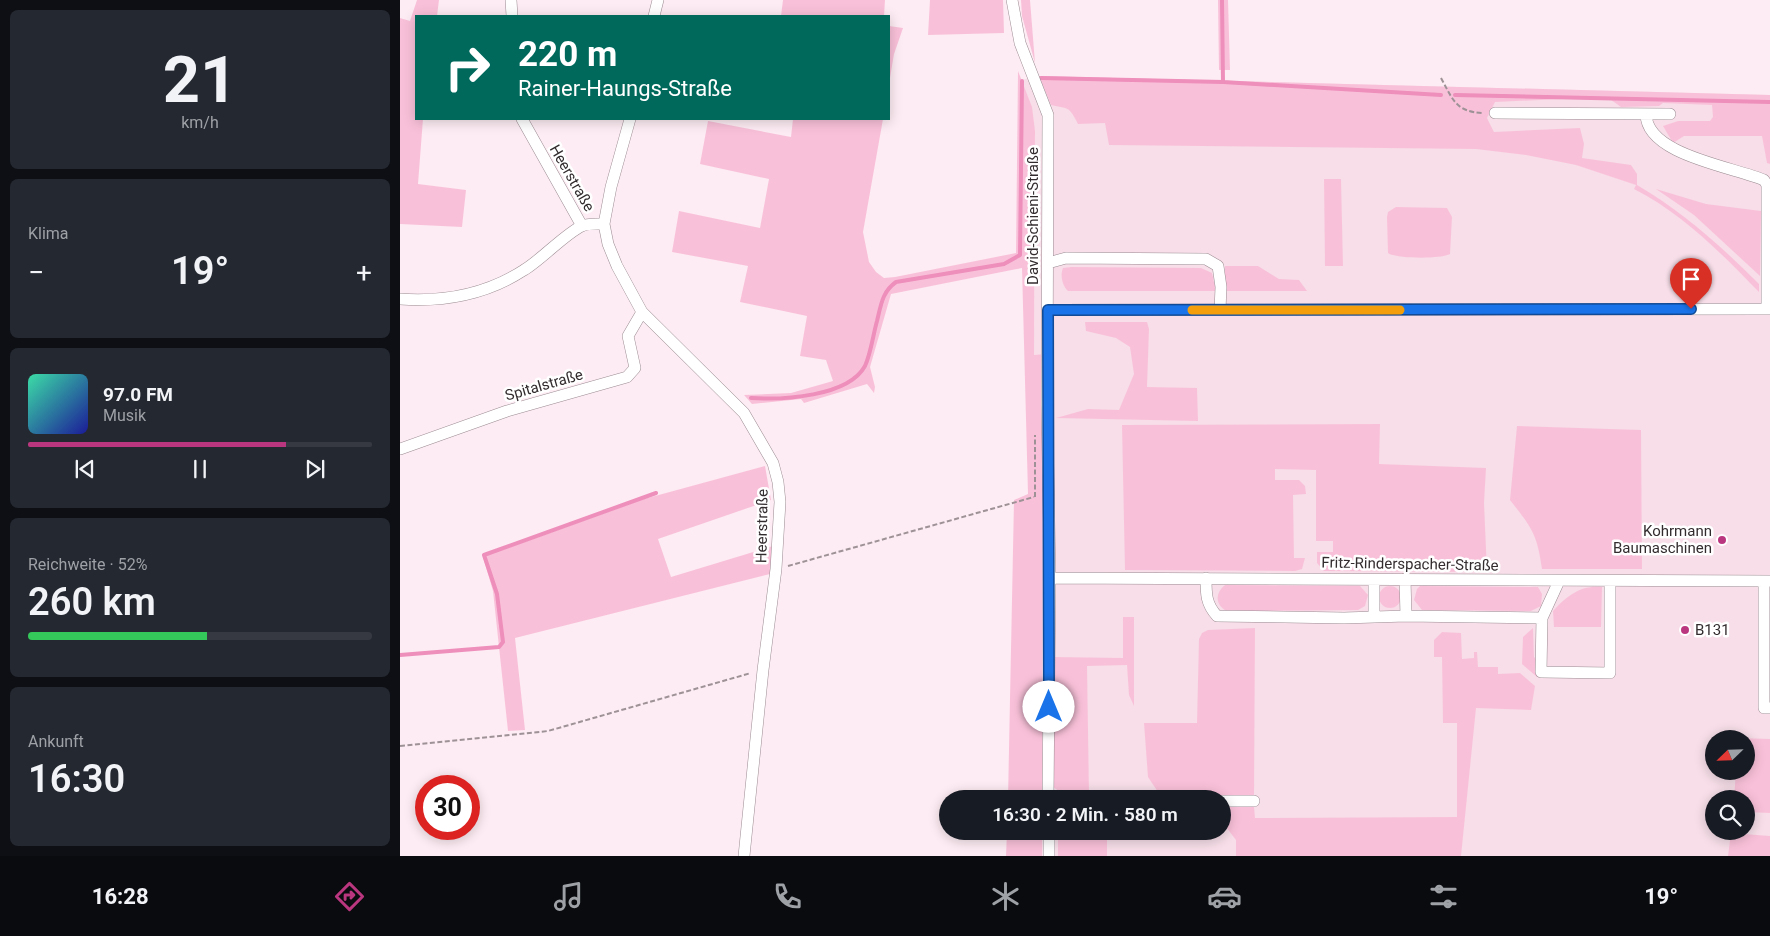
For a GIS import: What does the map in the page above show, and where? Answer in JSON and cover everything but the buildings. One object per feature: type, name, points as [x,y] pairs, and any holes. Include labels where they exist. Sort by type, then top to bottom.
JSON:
[{"type":"street","points":[[511,0],[512,15]]},
{"type":"street","points":[[654,15],[658,0]]},
{"type":"street","name":"David-Schieni-Straße","points":[[1012,0],[1020,42],[1048,115],[1048,494],[1050,578],[1048,790]]},
{"type":"street","points":[[1495,113],[1670,114]]},
{"type":"street","points":[[1048,310],[1768,308],[1767,185],[1764,180],[1678,151],[1659,138],[1646,123],[1646,114]]},
{"type":"street","name":"Heerstraße","points":[[523,120],[582,226]]},
{"type":"street","points":[[400,299],[425,301],[464,296],[497,285],[524,270],[582,226],[604,224],[611,187],[630,120]]},
{"type":"street","name":"Heerstraße","points":[[604,224],[608,244],[617,266],[642,312],[744,413],[773,463],[778,482],[780,502],[776,569],[763,670],[744,856]]},
{"type":"street","points":[[1048,263],[1066,258],[1206,259],[1218,266],[1221,287],[1220,310]]},
{"type":"street","name":"Spitalstraße","points":[[400,449],[506,411],[628,377],[635,368],[628,336],[642,312]]},
{"type":"street","name":"Fritz-Rinderspacher-Straße","points":[[1050,578],[1767,581]]},
{"type":"street","points":[[1206,578],[1206,598],[1209,608],[1217,616],[1542,618]]},
{"type":"street","points":[[1406,579],[1406,616]]},
{"type":"street","points":[[1374,580],[1374,617]]},
{"type":"street","points":[[1559,581],[1542,618],[1541,672],[1610,673],[1610,581]]},
{"type":"street","points":[[1767,581],[1764,708],[1770,708]]},
{"type":"street","points":[[1231,801],[1254,801]]},
{"type":"street","points":[[1049,840],[1049,856]]},
{"type":"path","points":[[1441,78],[1455,104],[1470,113],[1495,113]]},
{"type":"path","points":[[1034,497],[1035,430]]},
{"type":"path","points":[[776,569],[1048,494]]},
{"type":"path","points":[[400,746],[548,730],[763,670]]},
{"type":"shaded area","points":[[417,0],[439,0],[437,15],[415,15],[415,120],[423,120],[418,184],[466,190],[462,227],[400,224],[400,18],[410,21]]},
{"type":"shaded area","points":[[783,0],[885,0],[884,15],[781,15]]},
{"type":"shaded area","points":[[930,0],[1003,0],[1004,33],[928,35]]},
{"type":"shaded area","points":[[1021,0],[1030,0],[1035,63],[1022,16]]},
{"type":"shaded area","points":[[1218,0],[1228,0],[1230,70],[1219,70]]},
{"type":"shaded area","points":[[890,26],[903,28],[894,54],[890,78]]},
{"type":"shaded area","points":[[1018,71],[1032,107],[1035,131],[1034,355],[1043,354],[1042,790],[1008,790],[1014,500],[1028,494],[1022,268],[891,294],[870,367],[875,387],[874,393],[867,384],[804,403],[801,399],[752,404],[744,395],[791,393],[833,381],[826,360],[800,356],[807,316],[740,302],[748,266],[672,252],[679,211],[760,228],[769,179],[700,164],[708,121],[791,137],[793,120],[883,120],[863,232],[869,262],[876,272],[884,278],[1016,253]]},
{"type":"shaded area","points":[[1039,76],[1770,95],[1770,856],[1042,856],[1042,840],[1231,840],[1231,790],[1042,790],[1043,354],[1034,355],[1035,131],[1022,80]]},
{"type":"shaded area","points":[[1039,76],[1770,95],[1770,164],[1767,163],[1762,136],[1684,136],[1673,143],[1663,126],[1678,121],[1710,121],[1713,117],[1712,105],[1663,103],[1659,106],[1621,107],[1607,97],[1495,102],[1487,118],[1494,132],[1580,128],[1584,144],[1582,158],[1631,165],[1637,174],[1637,185],[1686,218],[1716,243],[1759,284],[1759,292],[1701,235],[1669,210],[1634,189],[1636,185],[1576,165],[1526,155],[1476,149],[1109,145],[1105,123],[1078,124],[1068,109],[1051,105]]},
{"type":"shaded area","points":[[1324,179],[1341,179],[1343,266],[1325,266]]},
{"type":"shaded area","points":[[1656,189],[1706,204],[1761,211],[1760,276],[1694,215]]},
{"type":"shaded area","points":[[1396,207],[1447,208],[1452,217],[1450,254],[1419,258],[1388,253],[1387,217],[1388,212]]},
{"type":"shaded area","points":[[1225,266],[1258,266],[1279,279],[1299,280],[1307,291],[1225,291]]},
{"type":"shaded area","points":[[1063,268],[1201,268],[1212,273],[1216,291],[1068,291],[1063,283],[1062,274]]},
{"type":"shaded area","points":[[1085,322],[1147,322],[1149,329],[1147,387],[1197,388],[1198,421],[1056,418],[1088,409],[1119,410],[1134,374],[1130,347],[1116,338],[1086,331]]},
{"type":"shaded area","points":[[1380,424],[1379,464],[1486,468],[1484,503],[1487,572],[1324,571],[1317,563],[1317,552],[1333,552],[1333,541],[1316,541],[1316,470],[1275,469],[1275,480],[1299,480],[1305,486],[1306,494],[1293,495],[1294,558],[1305,558],[1302,569],[1295,571],[1125,570],[1122,425]]},
{"type":"shaded area","points":[[1517,426],[1641,430],[1642,569],[1542,569],[1538,547],[1532,531],[1510,500]]},
{"type":"shaded area","points":[[765,466],[771,500],[658,539],[671,577],[773,546],[770,574],[515,638],[525,730],[508,731],[493,591],[483,557],[644,499]]},
{"type":"shaded area","points":[[1225,585],[1360,586],[1368,595],[1365,606],[1358,610],[1226,611],[1218,602],[1219,591]]},
{"type":"shaded area","points":[[1386,586],[1394,586],[1401,593],[1401,601],[1394,608],[1386,608],[1379,601],[1379,593]]},
{"type":"shaded area","points":[[1420,586],[1538,587],[1542,594],[1541,606],[1531,611],[1422,610],[1414,600],[1417,589]]},
{"type":"shaded area","points":[[1602,587],[1601,627],[1554,627],[1553,611],[1563,601],[1581,590]]},
{"type":"shaded area","points":[[1123,617],[1134,617],[1134,706],[1129,695],[1127,665],[1087,666],[1089,790],[1057,790],[1053,787],[1053,657],[1123,658]]},
{"type":"shaded area","points":[[1255,628],[1254,796],[1231,796],[1231,790],[1157,790],[1148,777],[1144,723],[1197,723],[1199,639],[1202,633],[1208,630]]},
{"type":"shaded area","points":[[1533,628],[1537,677],[1522,664],[1523,637]]},
{"type":"shaded area","points":[[1442,632],[1461,633],[1462,659],[1474,658],[1474,652],[1477,652],[1478,667],[1498,667],[1498,674],[1520,673],[1535,686],[1531,710],[1476,708],[1461,856],[1236,856],[1236,840],[1231,833],[1231,806],[1254,807],[1255,818],[1457,817],[1457,723],[1443,723],[1442,657],[1434,657],[1434,640]]},
{"type":"shaded area","points":[[1755,739],[1770,739],[1770,813],[1755,812],[1755,790],[1735,790],[1735,780],[1755,780]]},
{"type":"shaded area","points":[[1755,835],[1770,836],[1770,856],[1728,856],[1730,840],[1755,840]]},
{"type":"shaded area","points":[[1007,840],[1042,840],[1042,856],[1006,856]]},
{"type":"shaded area","points":[[1058,840],[1107,840],[1107,856],[1058,856]]},
{"type":"waterway","points":[[1041,78],[1223,82],[1222,0]]},
{"type":"waterway","points":[[751,398],[796,397],[813,394],[830,390],[856,376],[867,361],[883,299],[891,286],[896,282],[1004,264],[1020,255],[1022,81]]},
{"type":"waterway","points":[[1223,82],[1441,95]]},
{"type":"waterway","points":[[1455,95],[1770,102]]},
{"type":"waterway","points":[[400,655],[499,647],[503,642],[497,594],[484,555],[656,493]]},
{"type":"slow traffic","points":[[1192,310],[1400,310]]},
{"type":"place","name":"Kohrmann Baumaschinen","points":[[1722,540]]},
{"type":"place","name":"B131","points":[[1685,630]]},
{"type":"route","points":[[1049,707],[1048,310],[1691,309]]}]
